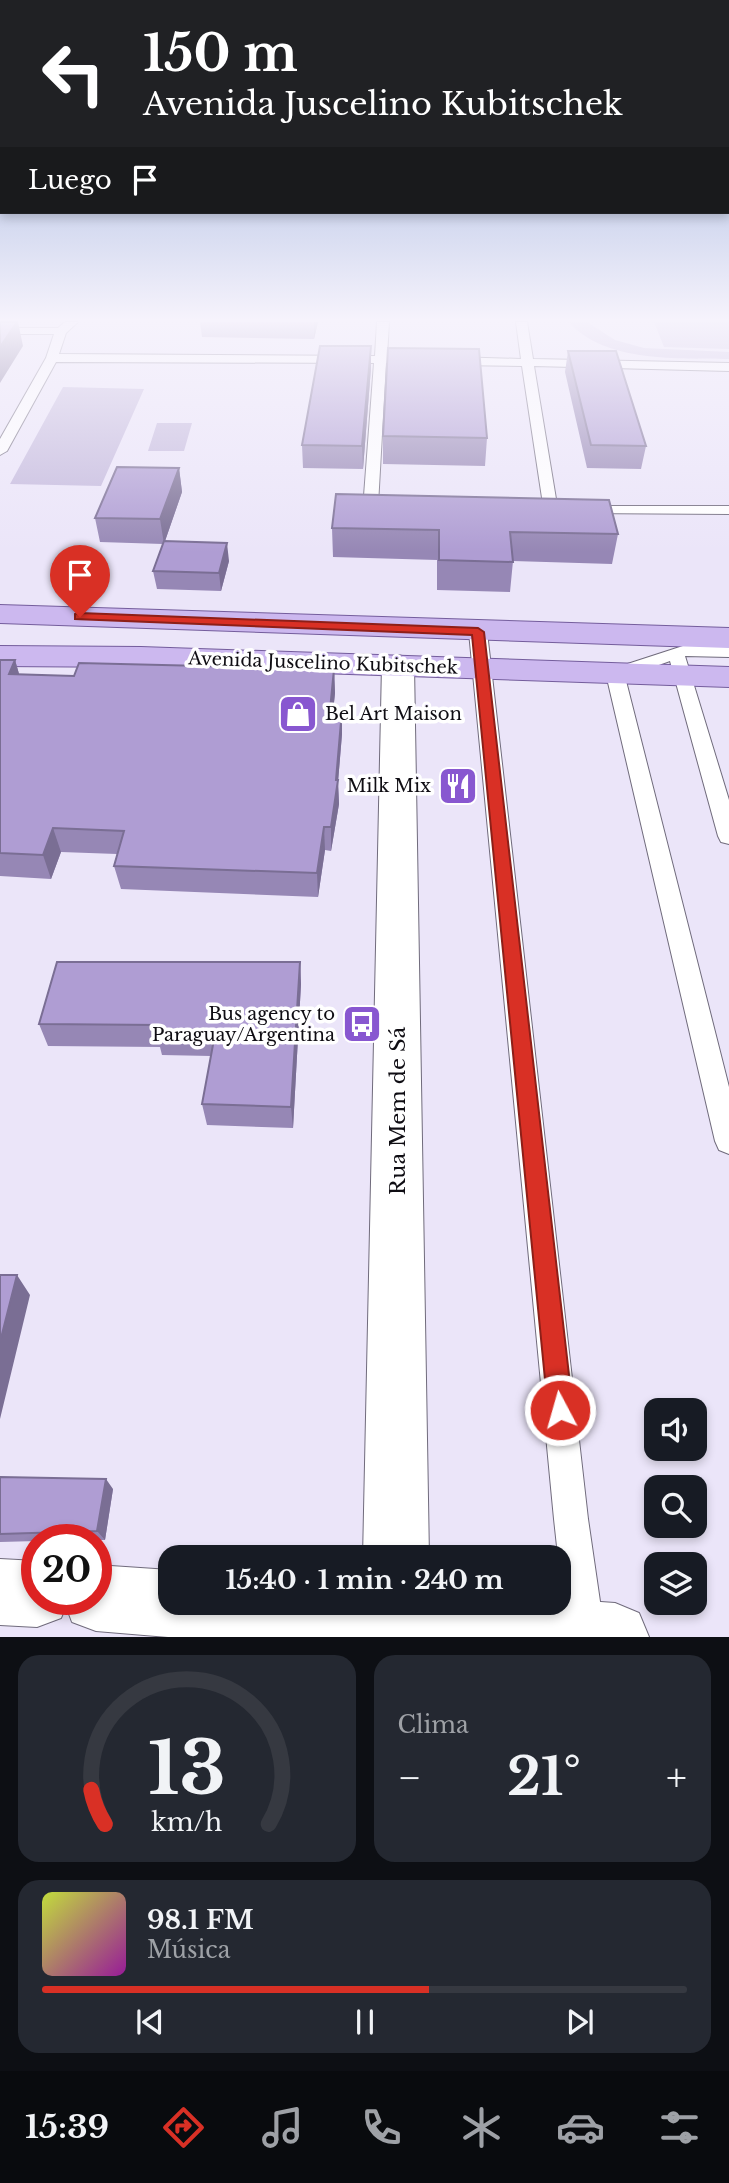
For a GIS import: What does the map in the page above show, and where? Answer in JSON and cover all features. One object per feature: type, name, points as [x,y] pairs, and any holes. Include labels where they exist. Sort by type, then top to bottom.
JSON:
[{"type":"main road","name":"Avenida Juscelino Kubitschek","points":[[0,614],[478,632],[729,638]]},
{"type":"main road","name":"Avenida Juscelino Kubitschek","points":[[0,656],[141,657],[615,674],[680,665],[729,677]]},
{"type":"street","name":"Rua Mem de Sá","points":[[396,1545],[398,665]]},
{"type":"street","points":[[0,1592],[21,1593]]},
{"type":"street","points":[[112,1598],[158,1599]]},
{"type":"street","points":[[466,1615],[600,1636]]},
{"type":"lane","points":[[0,451],[29,398]]},
{"type":"lane","points":[[378,398],[370,509],[398,509]]},
{"type":"lane","points":[[531,398],[544,511],[729,510]]},
{"type":"lane","points":[[478,632],[571,1519],[600,1636]]},
{"type":"lane","points":[[729,652],[687,650],[680,665],[729,836]]},
{"type":"lane","points":[[615,674],[729,1141]]},
{"type":"shaded area","points":[[57,398],[140,398],[101,486],[10,484]]},
{"type":"shaded area","points":[[157,423],[192,423],[184,451],[148,451]]},
{"type":"building","points":[[310,398],[366,398],[362,446],[302,445]]},
{"type":"building","points":[[385,398],[483,398],[487,438],[383,436]]},
{"type":"building","points":[[580,398],[631,398],[646,446],[591,445]]},
{"type":"building","points":[[117,467],[179,468],[160,519],[95,518]]},
{"type":"building","points":[[336,494],[609,500],[618,534],[510,532],[513,562],[439,560],[439,530],[332,528]]},
{"type":"building","points":[[164,541],[227,543],[219,573],[153,571]]},
{"type":"building","points":[[0,660],[15,660],[9,674],[74,676],[79,663],[334,669],[330,710],[342,710],[338,780],[331,827],[324,827],[317,873],[114,866],[124,831],[53,828],[43,855],[0,853]]},
{"type":"building","points":[[57,962],[300,962],[291,1107],[202,1104],[215,1034],[156,1033],[158,1025],[39,1024]]},
{"type":"building","points":[[0,1275],[17,1275],[0,1342]]},
{"type":"building","points":[[0,1477],[106,1479],[98,1524],[21,1524],[21,1533],[0,1534]]},
{"type":"place","name":"Bel Art Maison","points":[[298,714]]},
{"type":"place","name":"Milk Mix","points":[[458,786]]},
{"type":"place","name":"Bus agency to Paraguay/Argentina","points":[[362,1024]]},
{"type":"route","points":[[80,617],[478,632],[560,1410]]}]
